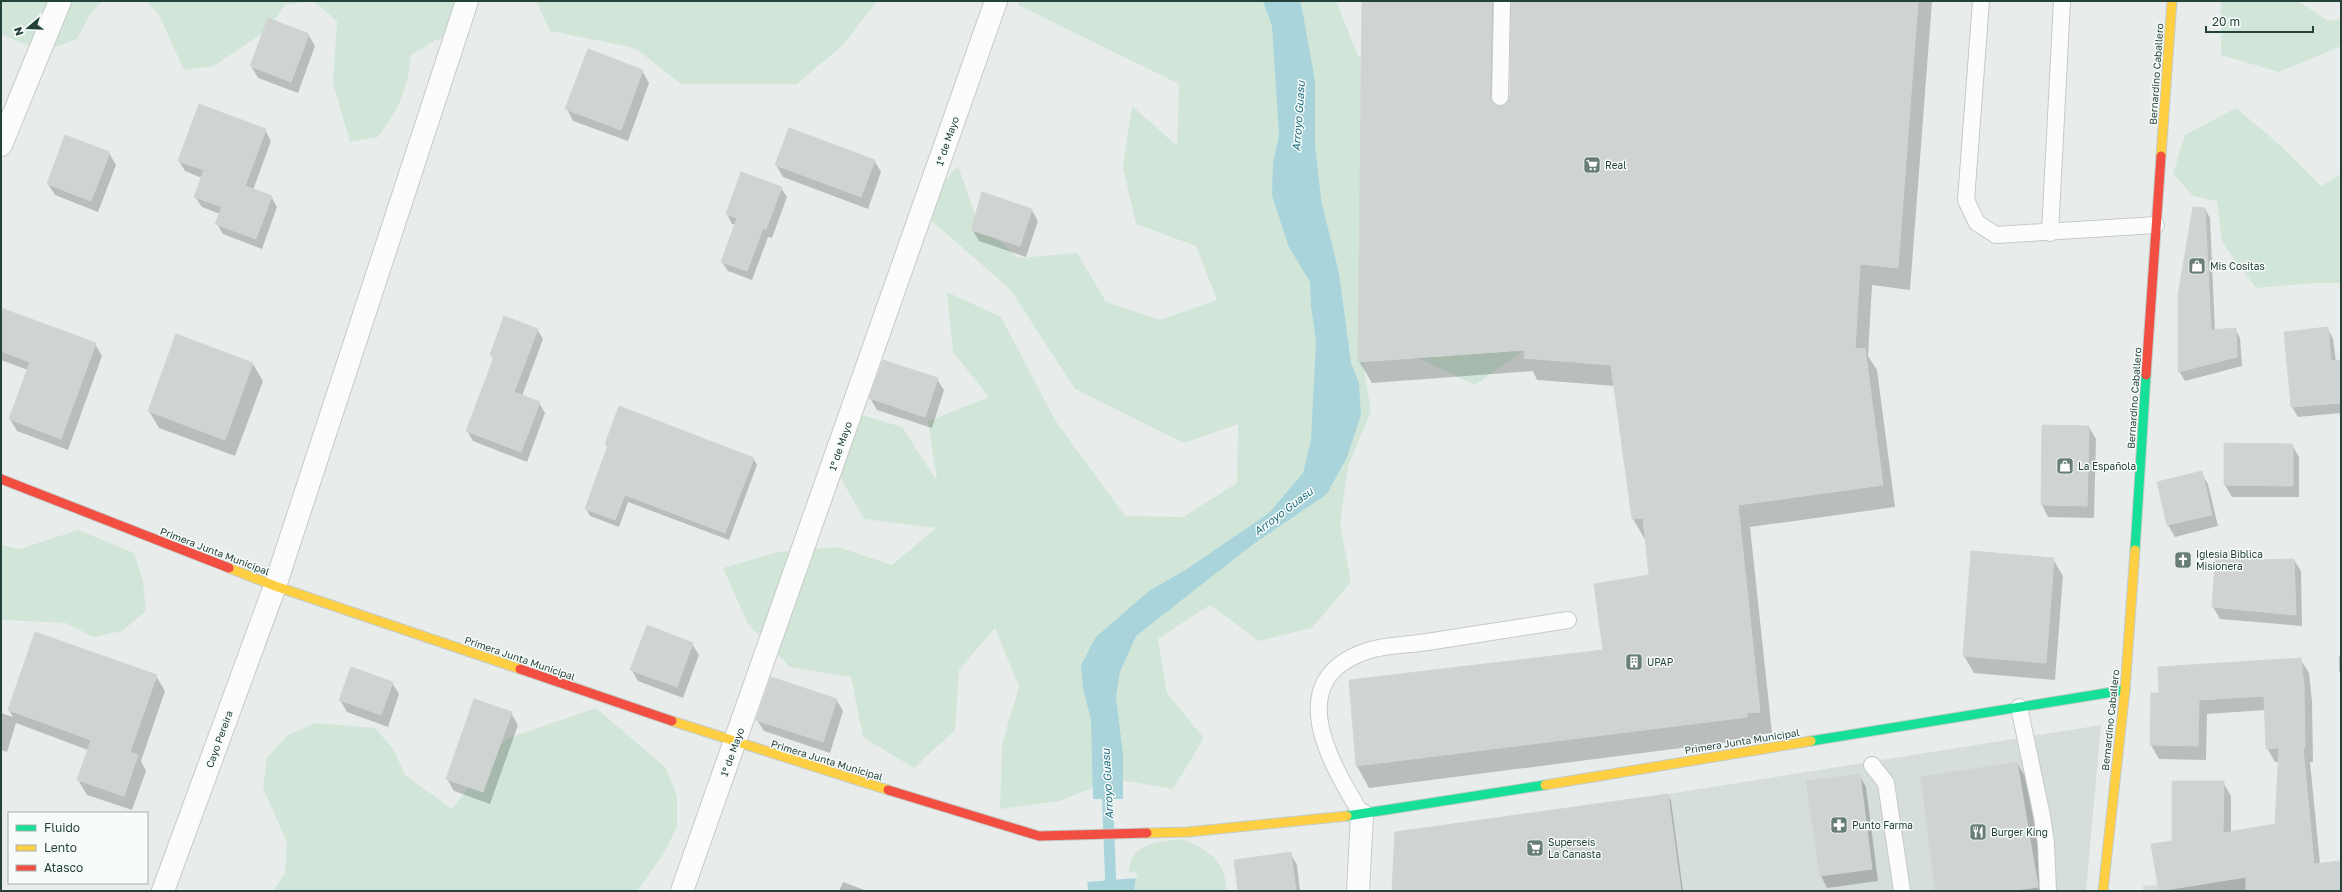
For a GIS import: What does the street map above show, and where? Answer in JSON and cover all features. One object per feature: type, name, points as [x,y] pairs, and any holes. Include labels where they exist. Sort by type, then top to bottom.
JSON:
[{"type":"street","points":[[1,145],[60,1]]},
{"type":"street","name":"Cayo Pereira","points":[[163,891],[275,586],[467,1]]},
{"type":"street","name":"1º de Mayo","points":[[682,891],[736,743],[996,1]]},
{"type":"street","name":"Bernardino Caballero","points":[[2103,891],[2125,690],[2172,1]]},
{"type":"street","name":"Primera Junta Municipal","points":[[1,479],[275,586],[736,743],[1039,836],[1188,832],[1362,815],[2125,690]]},
{"type":"street","points":[[1358,891],[1362,815]]},
{"type":"lane","points":[[1500,97],[1502,1]]},
{"type":"lane","points":[[1981,1],[1966,200],[1977,223],[1996,235],[2050,233],[2156,225]]},
{"type":"lane","points":[[2050,233],[2062,1]]},
{"type":"lane","points":[[1362,815],[1334,769],[1324,740],[1318,714],[1322,689],[1330,672],[1367,651],[1568,620]]},
{"type":"lane","points":[[2019,707],[2042,816],[2046,843],[2048,891]]},
{"type":"lane","points":[[1872,765],[1886,783],[1902,891]]},
{"type":"shaded area","points":[[2101,725],[2086,891],[1392,891],[1395,832],[1668,794]]},
{"type":"shaded area","points":[[2341,867],[2341,891],[2143,891],[2143,886]]},
{"type":"green space","points":[[1,1],[103,1],[90,14],[77,39],[49,49],[19,42],[1,34]]},
{"type":"green space","points":[[147,1],[313,1],[285,5],[267,30],[214,66],[184,70],[159,15]]},
{"type":"green space","points":[[313,1],[475,1],[465,32],[436,40],[411,55],[405,89],[401,99],[392,117],[378,137],[350,142],[333,83],[337,21]]},
{"type":"green space","points":[[536,1],[877,1],[844,44],[797,84],[681,84],[635,48],[550,31]]},
{"type":"green space","points":[[1019,1],[1336,1],[1358,56],[1416,64],[1525,292],[1524,350],[1475,385],[1420,359],[1362,357],[1371,412],[1348,466],[1340,524],[1351,582],[1312,628],[1259,641],[1210,605],[1158,639],[1167,693],[1204,738],[1173,789],[1115,779],[1059,801],[1000,809],[1002,744],[1019,687],[995,628],[959,670],[955,730],[914,768],[863,737],[851,677],[790,667],[748,624],[723,568],[778,552],[838,547],[892,565],[936,528],[864,519],[835,468],[845,410],[902,427],[937,481],[928,421],[989,397],[953,352],[947,292],[1001,317],[1055,420],[1125,516],[1183,517],[1237,483],[1238,424],[1184,443],[1075,389],[1010,289],[919,210],[958,166],[977,221],[1018,258],[1077,253],[1106,302],[1160,320],[1217,300],[1196,246],[1136,224],[1123,167],[1132,106],[1177,146],[1179,84],[1018,5]]},
{"type":"green space","points":[[2221,1],[2298,1],[2328,21],[2341,19],[2341,46],[2279,72],[2221,55]]},
{"type":"green space","points":[[2236,108],[2280,145],[2321,186],[2341,174],[2341,283],[2315,283],[2256,288],[2222,242],[2217,201],[2193,196],[2173,174],[2185,135]]},
{"type":"green space","points":[[78,530],[134,553],[143,581],[146,611],[122,631],[93,637],[66,623],[4,620],[1,622],[1,545],[20,549]]},
{"type":"green space","points":[[596,708],[666,768],[677,796],[677,827],[664,853],[637,891],[273,891],[285,873],[287,842],[263,788],[267,757],[288,735],[316,723],[375,728],[394,750],[405,775],[452,809],[506,739]]},
{"type":"green space","points":[[1182,839],[1200,847],[1214,858],[1223,871],[1227,891],[1129,891],[1130,864],[1139,850],[1157,843]]},
{"type":"water","points":[[1263,1],[1300,1],[1301,3],[1315,81],[1315,144],[1321,200],[1339,273],[1351,363],[1359,383],[1361,415],[1347,457],[1327,494],[1252,545],[1136,636],[1120,672],[1116,697],[1123,754],[1123,799],[1093,799],[1091,720],[1083,688],[1081,665],[1096,637],[1149,591],[1187,569],[1269,513],[1303,473],[1311,440],[1316,342],[1311,305],[1310,282],[1288,245],[1272,195],[1273,163],[1279,135],[1272,26]]},
{"type":"water","points":[[1136,874],[1134,891],[1088,891],[1087,877]]},
{"type":"pier","points":[[1136,872],[1138,878],[1085,882],[1086,876]]},
{"type":"building","points":[[1362,1],[1492,1],[1490,97],[1495,105],[1500,106],[1508,102],[1510,97],[1511,1],[1918,1],[1898,268],[1860,264],[1855,349],[1865,348],[1883,485],[1738,505],[1760,712],[1747,713],[1747,717],[1356,766],[1349,680],[1603,650],[1594,584],[1649,575],[1643,518],[1632,519],[1611,365],[1524,358],[1525,350],[1358,362]]},
{"type":"building","points":[[268,18],[309,34],[291,82],[250,66]]},
{"type":"building","points":[[588,49],[643,70],[621,130],[565,109]]},
{"type":"building","points":[[199,104],[266,129],[245,186],[272,196],[256,239],[215,224],[222,207],[194,197],[204,170],[178,161]]},
{"type":"building","points":[[789,128],[875,160],[861,197],[775,165]]},
{"type":"building","points":[[65,135],[110,152],[91,201],[47,184]]},
{"type":"building","points":[[741,172],[782,187],[766,229],[763,228],[747,271],[721,262],[737,218],[726,214]]},
{"type":"building","points":[[982,192],[1032,209],[1020,246],[971,230]]},
{"type":"building","points":[[2193,207],[2205,208],[2211,330],[2236,328],[2237,357],[2178,372],[2178,295]]},
{"type":"building","points":[[1,308],[96,343],[61,439],[9,419],[30,362],[1,351]]},
{"type":"building","points":[[504,316],[538,329],[514,392],[540,402],[521,452],[466,431],[494,357],[490,355]]},
{"type":"building","points":[[2328,327],[2331,361],[2341,360],[2341,403],[2291,407],[2284,332]]},
{"type":"building","points":[[176,334],[253,363],[225,440],[148,411]]},
{"type":"building","points":[[883,360],[938,378],[925,417],[869,398]]},
{"type":"building","points":[[619,406],[754,458],[725,533],[625,495],[615,520],[585,509],[608,445],[605,444]]},
{"type":"building","name":"La Española","points":[[2042,425],[2089,426],[2087,506],[2041,505]]},
{"type":"building","points":[[2224,443],[2293,444],[2293,486],[2224,485]]},
{"type":"building","points":[[2202,471],[2212,515],[2167,525],[2157,482]]},
{"type":"building","points":[[1971,551],[2054,558],[2046,663],[1963,656]]},
{"type":"building","points":[[2216,551],[2259,554],[2258,560],[2294,559],[2296,615],[2212,607]]},
{"type":"building","points":[[647,625],[693,643],[677,687],[630,670]]},
{"type":"building","points":[[35,632],[157,675],[130,752],[138,755],[124,796],[77,780],[91,740],[8,710]]},
{"type":"building","points":[[2301,658],[2304,686],[2305,748],[2303,748],[2314,864],[2341,861],[2341,891],[2246,891],[2246,877],[2159,891],[2151,844],[2172,841],[2172,781],[2224,781],[2223,833],[2275,824],[2279,748],[2266,749],[2264,696],[2199,700],[2198,746],[2150,745],[2151,693],[2159,693],[2158,667]]},
{"type":"building","points":[[351,667],[393,682],[381,715],[339,700]]},
{"type":"building","points":[[771,677],[837,699],[823,742],[756,720]]},
{"type":"building","points":[[474,699],[512,712],[483,792],[446,779]]},
{"type":"building","name":"Burger King","points":[[2017,762],[2038,887],[2008,891],[1935,891],[1921,777]]},
{"type":"building","name":"Punto Farma","points":[[1860,774],[1872,869],[1820,876],[1806,781]]},
{"type":"building","name":"Superseis La Canasta","points":[[1668,794],[1681,891],[1392,891],[1395,832]]},
{"type":"building","points":[[1291,852],[1296,891],[1238,891],[1234,860]]},
{"type":"waterway","name":"Arroyo Guasu","points":[[1107,784],[1111,891]]},
{"type":"traffic: fast","points":[[2135,550],[2146,375]]},
{"type":"traffic: fast","points":[[1811,741],[2125,690]]},
{"type":"traffic: fast","points":[[1347,816],[1545,785]]},
{"type":"traffic: slow","points":[[2161,156],[2172,1]]},
{"type":"traffic: slow","points":[[2103,891],[2125,690],[2135,550]]},
{"type":"traffic: slow","points":[[229,568],[275,586],[520,669]]},
{"type":"traffic: slow","points":[[672,721],[888,790]]},
{"type":"traffic: slow","points":[[1545,785],[1811,741]]},
{"type":"traffic: slow","points":[[1147,833],[1188,832],[1347,816]]},
{"type":"traffic: jam","points":[[2146,375],[2161,156]]},
{"type":"traffic: jam","points":[[1,479],[229,568]]},
{"type":"traffic: jam","points":[[520,669],[672,721]]},
{"type":"traffic: jam","points":[[888,790],[1039,836],[1147,833]]},
{"type":"place","name":"Real","points":[[1592,165]]},
{"type":"place","name":"Mis Cositas","points":[[2197,266]]},
{"type":"place","name":"La Española","points":[[2065,466]]},
{"type":"place","name":"Iglesia Biblica Misionera","points":[[2183,560]]},
{"type":"place","name":"UPAP","points":[[1634,662]]},
{"type":"place","name":"Punto Farma","points":[[1839,825]]},
{"type":"place","name":"Burger King","points":[[1978,832]]},
{"type":"place","name":"Superseis La Canasta","points":[[1535,848]]}]
